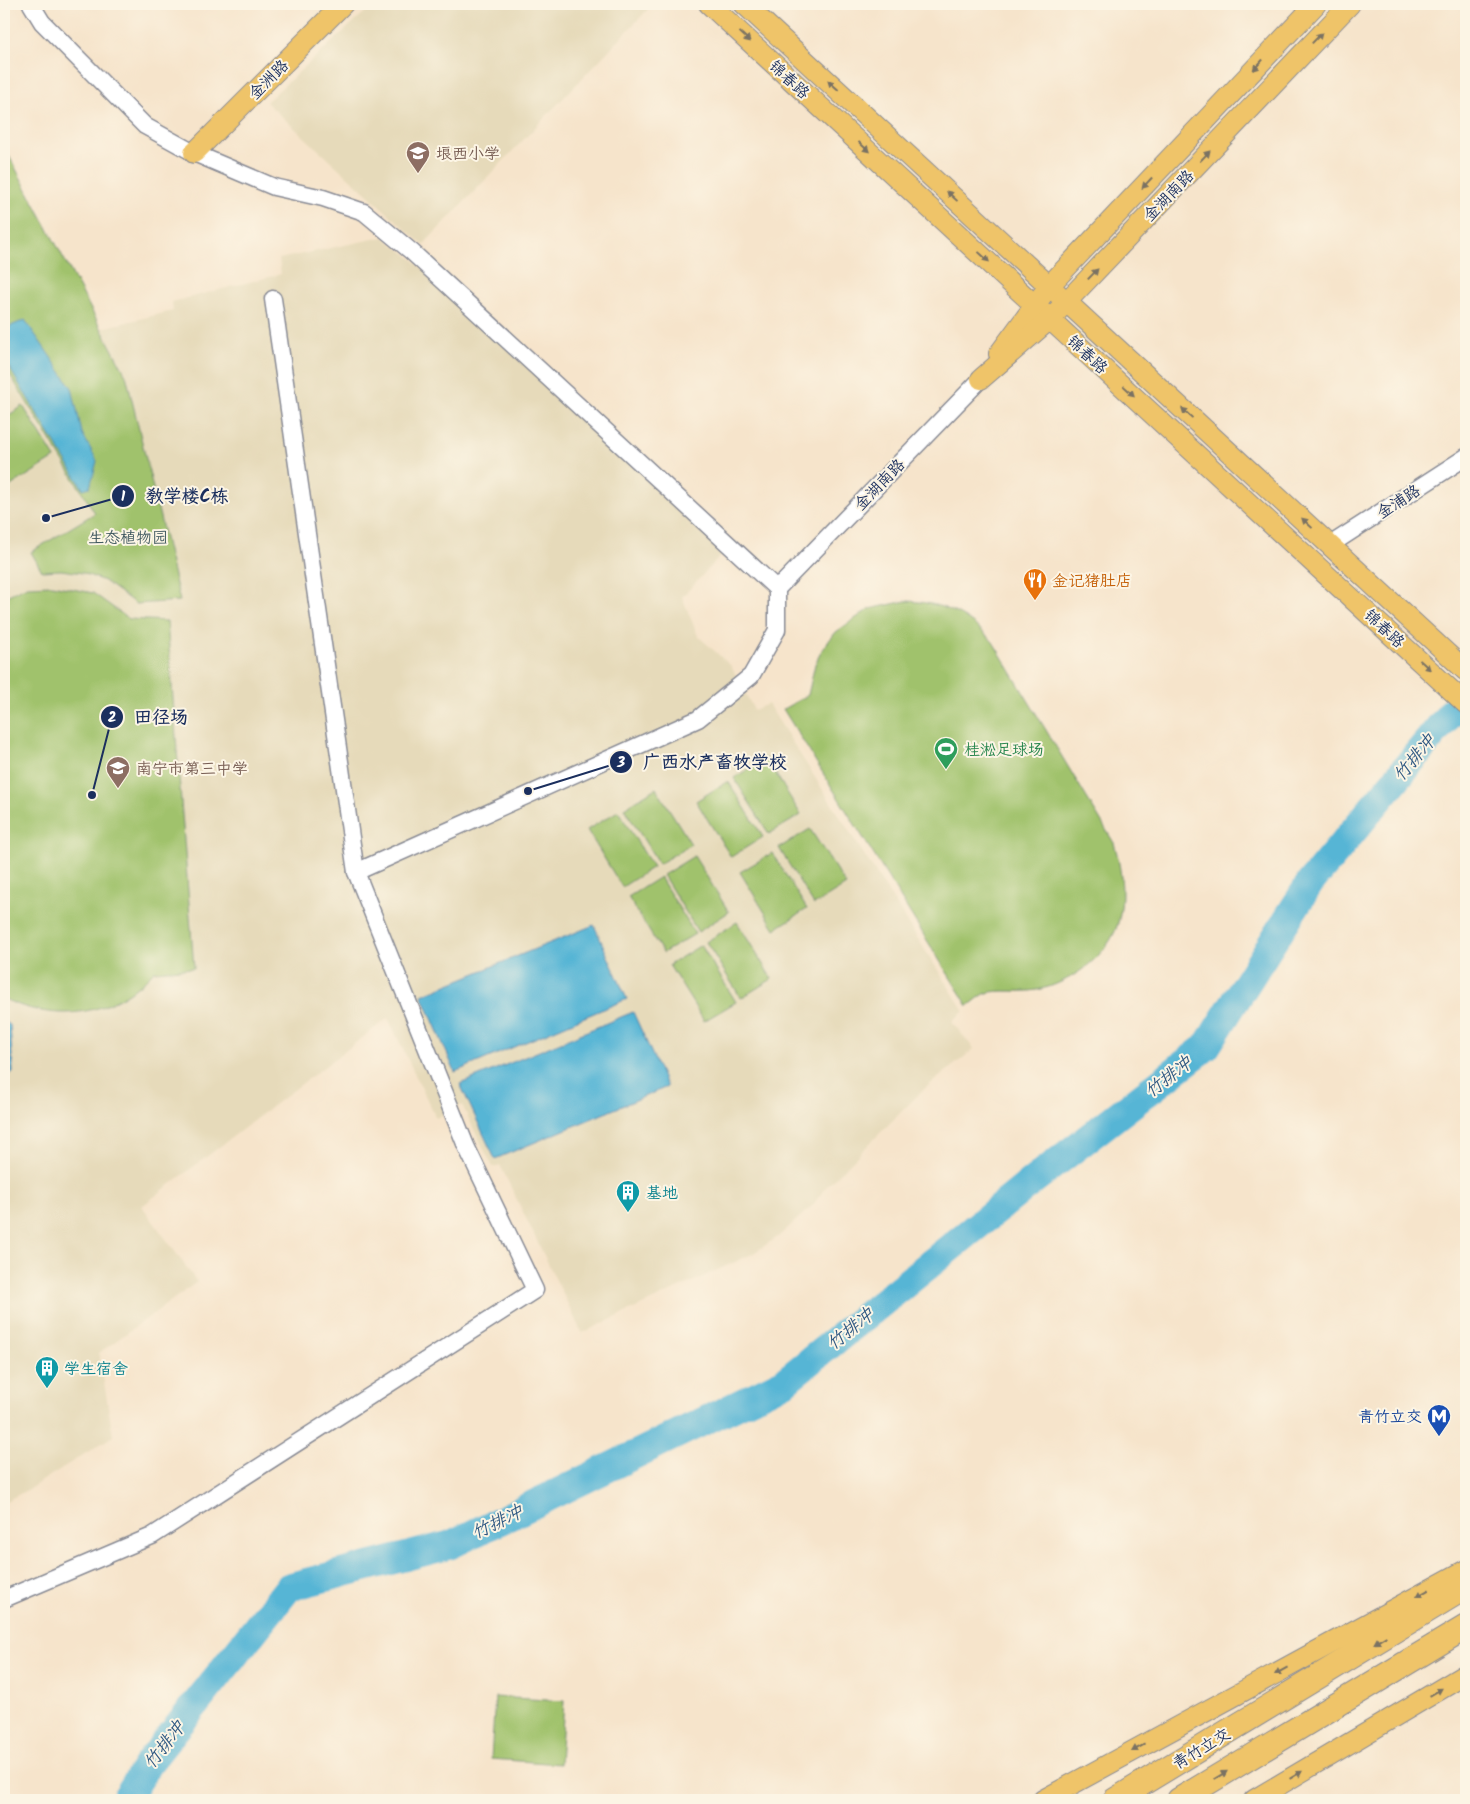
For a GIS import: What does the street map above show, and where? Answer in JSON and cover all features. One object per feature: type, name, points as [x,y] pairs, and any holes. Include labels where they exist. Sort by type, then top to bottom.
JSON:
[{"type":"highway","name":"青竹立交","points":[[1115,1800],[1466,1587]]},
{"type":"highway","name":"青竹立交","points":[[1179,1800],[1466,1627]]},
{"type":"main road","name":"金洲路","points":[[194,153],[343,4]]},
{"type":"main road","name":"锦春路","points":[[709,4],[1466,704]]},
{"type":"main road","name":"锦春路","points":[[744,4],[1466,670]]},
{"type":"main road","name":"金湖南路","points":[[981,379],[1049,286],[1316,4]]},
{"type":"main road","name":"金湖南路","points":[[981,379],[1050,319],[1350,4]]},
{"type":"main road","points":[[1043,1800],[1466,1570]]},
{"type":"main road","points":[[1254,1800],[1466,1674]]},
{"type":"street","points":[[30,4],[42,22],[145,126],[194,153],[274,187],[323,198],[364,212],[420,259],[777,589],[777,630],[751,676],[698,718],[356,872]]},
{"type":"street","points":[[4,1599],[152,1536],[535,1290],[466,1146],[356,872],[273,299]]},
{"type":"street","name":"金湖南路","points":[[777,589],[981,379]]},
{"type":"street","name":"金浦路","points":[[1330,545],[1466,458]]},
{"type":"shaded area","name":"埌西小学","points":[[374,4],[653,4],[423,245],[266,102]]},
{"type":"shaded area","points":[[9,156],[102,328],[173,311],[172,302],[281,274],[279,259],[383,237],[410,257],[725,551],[682,597],[698,636],[731,666],[754,710],[768,704],[964,1011],[952,1022],[974,1049],[923,1090],[824,1189],[813,1205],[779,1236],[752,1254],[582,1333],[500,1165],[493,1167],[462,1105],[436,1118],[388,1018],[142,1206],[197,1282],[99,1353],[113,1436],[29,1489],[4,1502],[4,159]]},
{"type":"green space","name":"生态植物园","points":[[9,156],[126,375],[180,601],[136,604],[104,581],[83,573],[61,570],[42,571],[31,552],[95,513],[4,365],[4,159]]},
{"type":"green space","points":[[23,406],[55,458],[4,490],[4,418]]},
{"type":"green space","points":[[52,585],[93,593],[129,619],[167,621],[194,968],[154,971],[121,998],[103,1006],[65,1013],[45,1012],[24,1007],[4,999],[4,597],[27,586]]},
{"type":"green space","name":"桂淞足球场","points":[[906,601],[931,604],[954,612],[974,624],[993,642],[1114,843],[1122,886],[1121,908],[1116,929],[1103,950],[1084,969],[1049,987],[1031,991],[987,993],[968,1006],[783,709],[808,695],[815,664],[823,648],[836,632],[869,609]]},
{"type":"green space","points":[[766,758],[801,815],[769,834],[734,778]]},
{"type":"green space","points":[[728,781],[763,837],[731,857],[696,801]]},
{"type":"green space","points":[[656,788],[691,844],[659,864],[624,808]]},
{"type":"green space","points":[[618,811],[653,867],[622,887],[587,830]]},
{"type":"green space","points":[[810,829],[846,885],[814,905],[779,848]]},
{"type":"green space","points":[[772,853],[807,909],[775,929],[740,872]]},
{"type":"green space","points":[[694,856],[729,912],[698,932],[663,875]]},
{"type":"green space","points":[[660,877],[695,934],[663,953],[628,897]]},
{"type":"green space","points":[[737,922],[772,979],[741,998],[706,942]]},
{"type":"green space","points":[[701,945],[736,1002],[704,1021],[669,965]]},
{"type":"green space","points":[[495,1697],[564,1701],[560,1764],[491,1759]]},
{"type":"water","points":[[25,320],[72,388],[82,433],[97,461],[90,487],[83,489],[4,359],[4,329]]},
{"type":"water","points":[[594,925],[627,999],[455,1072],[422,995]]},
{"type":"water","points":[[633,1012],[667,1087],[495,1159],[460,1084]]},
{"type":"water","points":[[4,1021],[10,1025],[13,1072],[4,1077]]},
{"type":"waterway","name":"竹排冲","points":[[125,1800],[147,1765],[289,1587],[450,1545],[784,1382],[1035,1179],[1206,1047],[1310,883],[1466,695]]},
{"type":"place","name":"埌西小学","points":[[418,174]]},
{"type":"place","name":"教学楼C栋","points":[[46,518]]},
{"type":"place","name":"金记猪肚店","points":[[1035,601]]},
{"type":"place","name":"桂淞足球场","points":[[946,770]]},
{"type":"place","name":"南宁市第三中学","points":[[118,789]]},
{"type":"place","name":"广西水产畜牧学校","points":[[528,791]]},
{"type":"place","name":"田径场","points":[[92,795]]},
{"type":"place","name":"基地","points":[[628,1213]]},
{"type":"place","name":"学生宿舍","points":[[47,1389]]},
{"type":"place","name":"青竹立交","points":[[1439,1437]]}]
